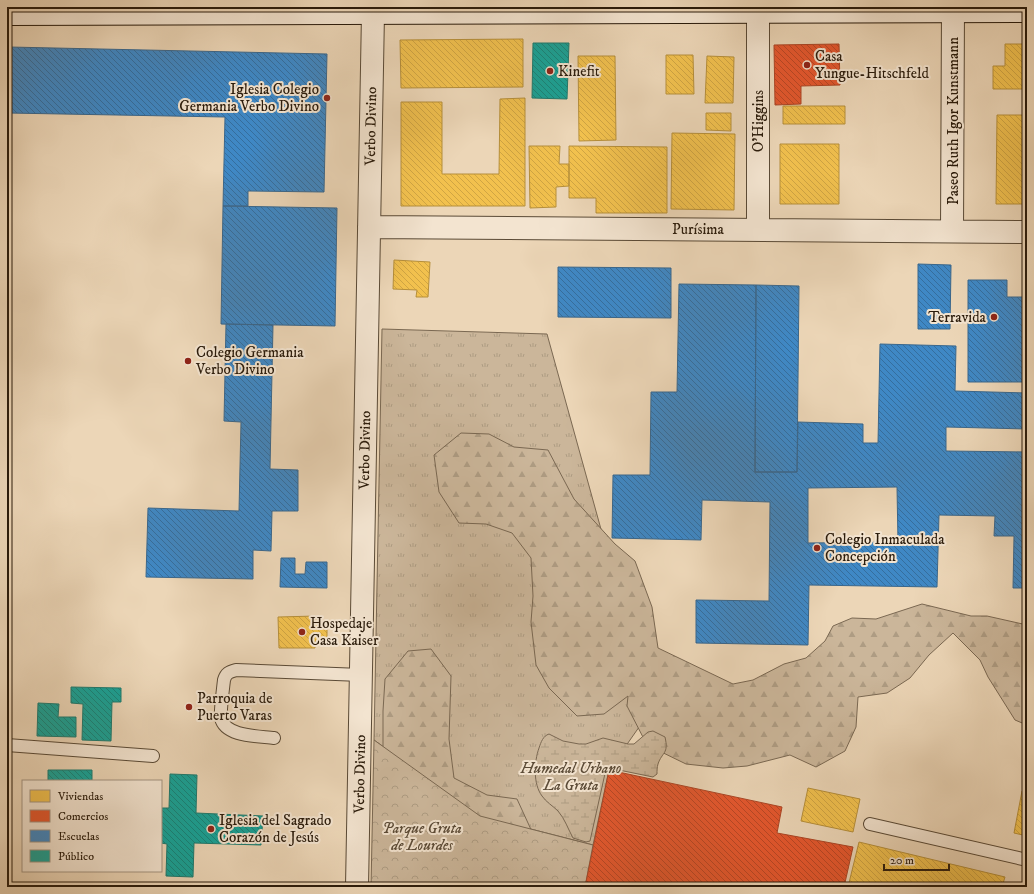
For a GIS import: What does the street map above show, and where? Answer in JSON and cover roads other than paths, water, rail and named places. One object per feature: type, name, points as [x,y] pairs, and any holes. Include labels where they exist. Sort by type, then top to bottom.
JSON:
[{"type":"street","points":[[926,7],[926,9],[1027,11]]},
{"type":"street","points":[[7,14],[758,12],[958,9]]},
{"type":"street","name":"Paseo Ruth Igor Kunstmann","points":[[952,231],[958,9]]},
{"type":"street","name":"Verbo Divino","points":[[357,887],[373,12]]},
{"type":"street","name":"O'Higgins","points":[[758,12],[758,230]]},
{"type":"street","name":"Purísima","points":[[369,227],[1027,232]]},
{"type":"lane","points":[[274,738],[239,734],[225,726],[221,718],[224,680],[226,674],[236,670],[361,675]]},
{"type":"lane","points":[[7,745],[153,756]]},
{"type":"lane","points":[[870,824],[1027,860]]},
{"type":"place","name":"Casa Yungue-Hitschfeld","points":[[807,65]]},
{"type":"place","name":"Kinefit","points":[[550,71]]},
{"type":"place","name":"Iglesia Colegio Germania Verbo Divino","points":[[327,98]]},
{"type":"place","name":"Terravida","points":[[994,317]]},
{"type":"place","name":"Colegio Germania Verbo Divino","points":[[188,361]]},
{"type":"place","name":"Colegio Inmaculada Concepción","points":[[817,548]]},
{"type":"place","name":"Hospedaje Casa Kaiser","points":[[302,632]]},
{"type":"place","name":"Parroquia de Puerto Varas","points":[[189,707]]},
{"type":"place","name":"Iglesia del Sagrado Corazón de Jesús","points":[[211,829]]},
{"type":"park label","name":"Humedal Urbano La Gruta","points":[[571,776]]},
{"type":"park label","name":"Parque Gruta de Lourdes","points":[[422,836]]}]
